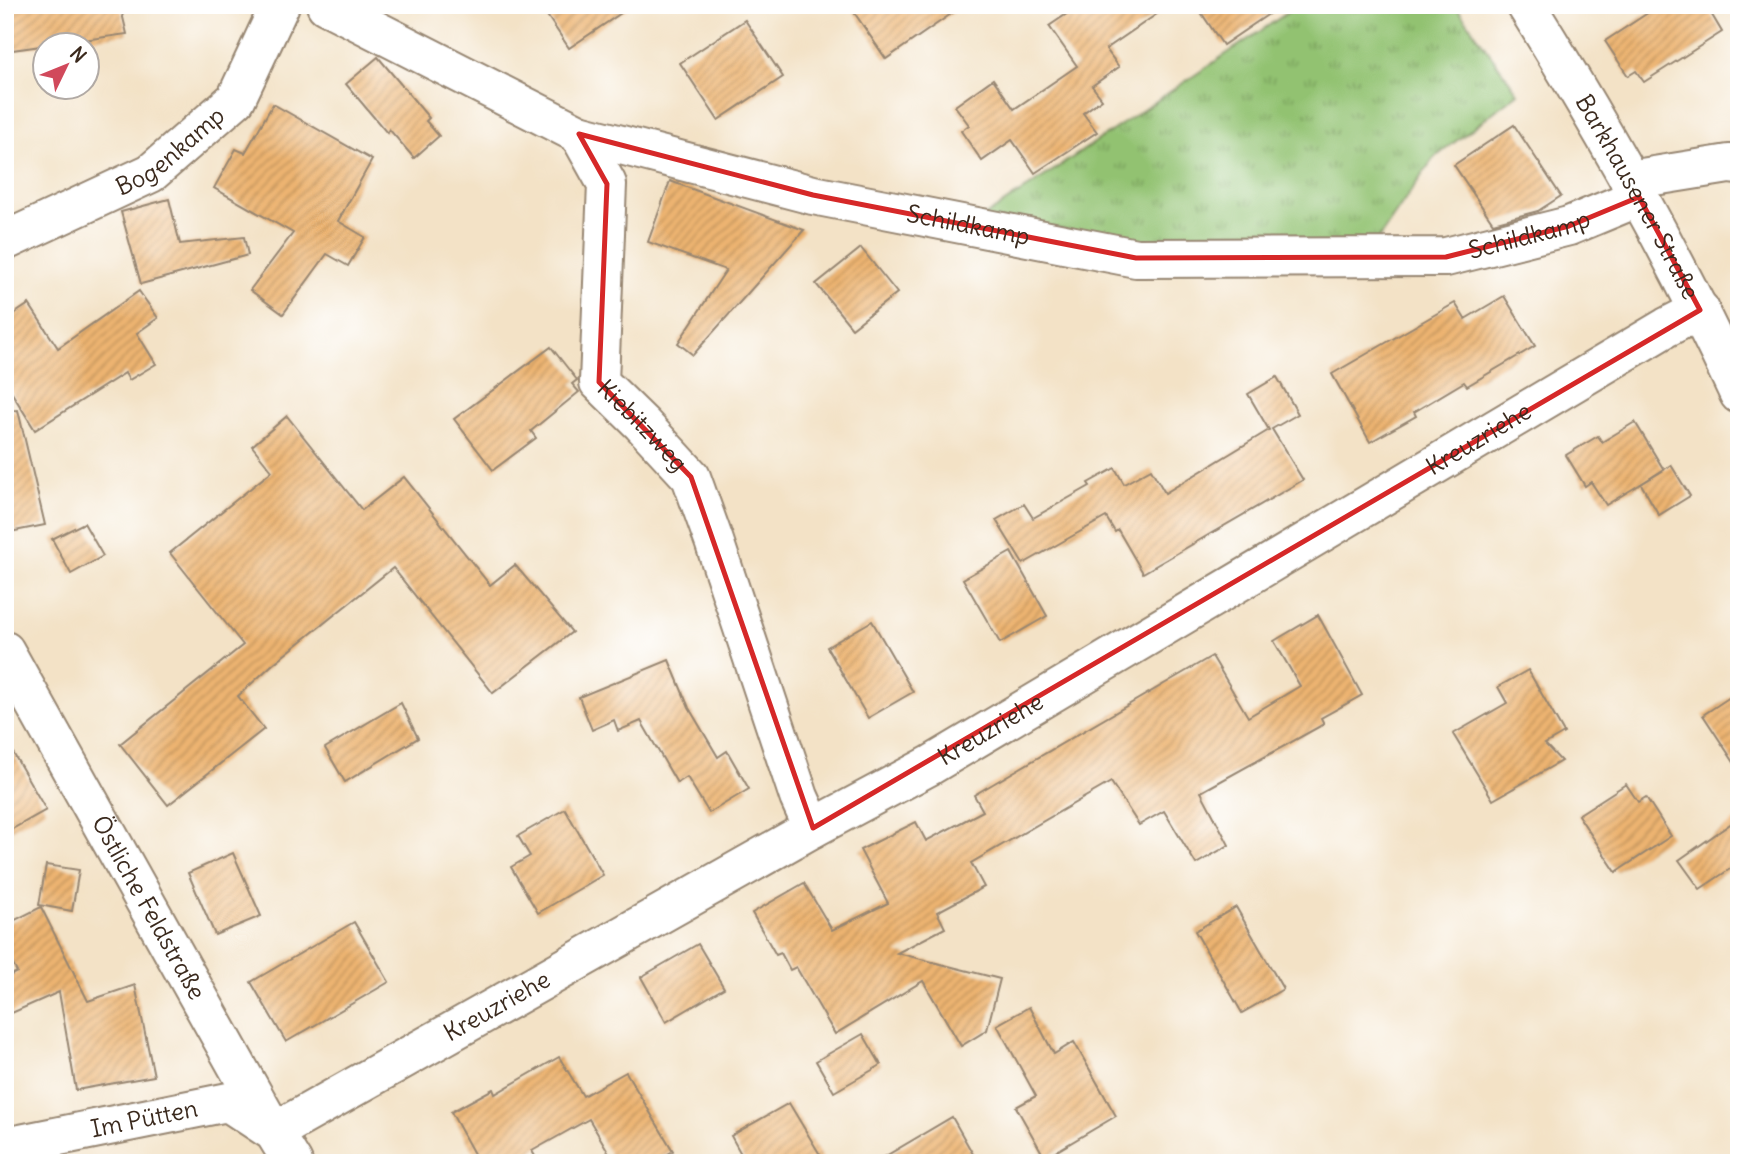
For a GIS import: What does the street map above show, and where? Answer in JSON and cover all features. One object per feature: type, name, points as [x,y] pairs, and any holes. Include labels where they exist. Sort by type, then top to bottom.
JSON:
[{"type":"street","name":"Bogenkamp","points":[[5,241],[151,173],[236,99],[280,5]]},
{"type":"street","name":"Schildkamp","points":[[326,5],[579,134],[813,194],[1136,258],[1446,257],[1569,226],[1634,189],[1728,164],[1739,165]]},
{"type":"street","name":"Barkhausener Straße","points":[[1526,5],[1634,189],[1700,310],[1739,394]]},
{"type":"street","name":"Kiebitzweg","points":[[579,134],[607,184],[599,382],[691,477],[715,541],[799,797],[813,828]]},
{"type":"street","name":"Kreuzriehe","points":[[284,1148],[813,828],[931,765],[1667,327],[1700,310]]},
{"type":"street","name":"Östliche Feldstraße","points":[[5,651],[284,1148]]},
{"type":"street","name":"Im Pütten","points":[[5,1147],[228,1101],[284,1148]]},
{"type":"highlighted area","points":[[579,134],[813,195],[1136,258],[1446,257],[1569,226],[1639,197],[1700,310],[813,828],[691,477],[599,382],[607,184]]},
{"type":"green space","points":[[1299,5],[1455,5],[1518,93],[1433,159],[1353,276],[984,217]]},
{"type":"building","points":[[5,5],[120,5],[127,34],[102,37],[102,32],[32,32],[32,47],[5,51]]},
{"type":"building","points":[[540,5],[633,5],[569,48]]},
{"type":"building","points":[[849,5],[964,5],[886,59]]},
{"type":"building","points":[[1080,5],[1170,5],[1106,49],[1119,67],[1092,86],[1102,99],[1083,113],[1097,132],[1035,173],[1012,140],[982,161],[961,131],[969,125],[955,106],[993,79],[1014,109],[1077,66],[1049,26]]},
{"type":"building","points":[[1196,5],[1282,5],[1223,45]]},
{"type":"building","points":[[1660,5],[1706,5],[1722,32],[1644,82],[1636,71],[1628,76],[1605,41]]},
{"type":"building","points":[[745,20],[783,77],[718,120],[680,63]]},
{"type":"building","points":[[378,57],[429,118],[426,121],[439,136],[414,158],[389,129],[387,133],[346,84]]},
{"type":"building","points":[[273,104],[372,160],[338,221],[365,237],[348,266],[327,254],[283,314],[250,290],[293,233],[214,188],[236,149],[245,153]]},
{"type":"building","points":[[1514,125],[1561,196],[1538,211],[1493,223],[1454,165]]},
{"type":"building","points":[[670,181],[804,230],[693,355],[678,343],[726,270],[648,242]]},
{"type":"building","points":[[169,199],[180,244],[244,237],[248,255],[141,284],[121,212]]},
{"type":"building","points":[[861,248],[897,293],[852,328],[816,284]]},
{"type":"building","points":[[139,291],[158,318],[137,333],[156,364],[129,380],[125,373],[35,430],[5,382],[5,320],[29,304],[58,348]]},
{"type":"building","points":[[1504,296],[1535,346],[1467,386],[1464,382],[1414,412],[1416,416],[1370,442],[1332,374],[1455,303],[1465,319]]},
{"type":"building","points":[[551,347],[577,380],[572,384],[579,392],[531,431],[536,438],[493,470],[454,419]]},
{"type":"building","points":[[1277,377],[1298,414],[1272,429],[1303,480],[1143,573],[1118,530],[1115,532],[1106,517],[1023,564],[996,520],[1024,504],[1033,518],[1090,486],[1088,483],[1115,468],[1124,484],[1151,469],[1165,493],[1269,430],[1248,394]]},
{"type":"building","points":[[18,410],[45,525],[5,533],[5,411]]},
{"type":"building","points":[[287,416],[362,510],[404,477],[490,585],[515,565],[572,632],[493,693],[393,568],[273,664],[238,696],[264,729],[168,805],[120,744],[243,645],[170,553],[272,471],[252,446]]},
{"type":"building","points":[[1635,422],[1664,470],[1606,505],[1591,482],[1585,486],[1566,455],[1598,436],[1602,442]]},
{"type":"building","points":[[1671,465],[1690,496],[1659,515],[1641,484]]},
{"type":"building","points":[[84,523],[103,556],[71,574],[52,539]]},
{"type":"building","points":[[1011,552],[1047,616],[1000,643],[963,579]]},
{"type":"building","points":[[1318,615],[1362,695],[1321,718],[1324,724],[1201,792],[1229,845],[1196,864],[1164,811],[1139,825],[1111,782],[971,863],[984,887],[937,912],[945,928],[897,953],[1000,979],[987,1030],[961,1046],[923,981],[835,1034],[796,967],[790,970],[781,953],[776,955],[752,913],[804,883],[832,930],[888,903],[860,850],[916,822],[926,841],[983,811],[974,795],[1212,656],[1248,717],[1300,686],[1274,641]]},
{"type":"building","points":[[872,621],[913,692],[868,718],[827,647]]},
{"type":"building","points":[[669,660],[689,708],[718,757],[727,751],[749,789],[709,813],[687,777],[677,783],[641,721],[618,731],[614,720],[592,730],[579,697]]},
{"type":"building","points":[[1528,670],[1564,733],[1545,744],[1561,761],[1493,800],[1453,734],[1507,703],[1498,687]]},
{"type":"building","points":[[1739,691],[1739,770],[1703,715]]},
{"type":"building","points":[[401,703],[418,738],[345,782],[325,748]]},
{"type":"building","points":[[5,739],[46,810],[5,833]]},
{"type":"building","points":[[1626,784],[1638,802],[1646,797],[1671,836],[1616,872],[1578,815]]},
{"type":"building","points":[[565,809],[603,875],[538,913],[511,867],[530,856],[518,836]]},
{"type":"building","points":[[1739,818],[1739,863],[1700,889],[1679,860]]},
{"type":"building","points":[[233,853],[261,916],[215,935],[188,873]]},
{"type":"building","points":[[46,865],[79,870],[72,911],[39,905]]},
{"type":"building","points":[[41,907],[88,1001],[135,985],[154,1076],[76,1090],[59,992],[5,1016],[5,978],[17,972],[5,950],[5,925]]},
{"type":"building","points":[[1236,907],[1283,989],[1242,1013],[1195,931]]},
{"type":"building","points":[[354,922],[389,982],[286,1042],[251,982]]},
{"type":"building","points":[[698,944],[724,988],[666,1022],[641,977]]},
{"type":"building","points":[[1029,1007],[1054,1054],[1074,1042],[1116,1116],[1045,1158],[1016,1107],[1036,1096],[997,1025]]},
{"type":"building","points":[[863,1034],[881,1065],[834,1092],[816,1061]]},
{"type":"building","points":[[559,1057],[583,1096],[626,1072],[673,1151],[652,1163],[615,1163],[589,1119],[532,1151],[539,1163],[479,1163],[451,1112],[493,1089],[495,1094]]},
{"type":"building","points":[[789,1103],[825,1163],[746,1163],[731,1136]]},
{"type":"building","points":[[952,1117],[978,1163],[874,1163]]}]
